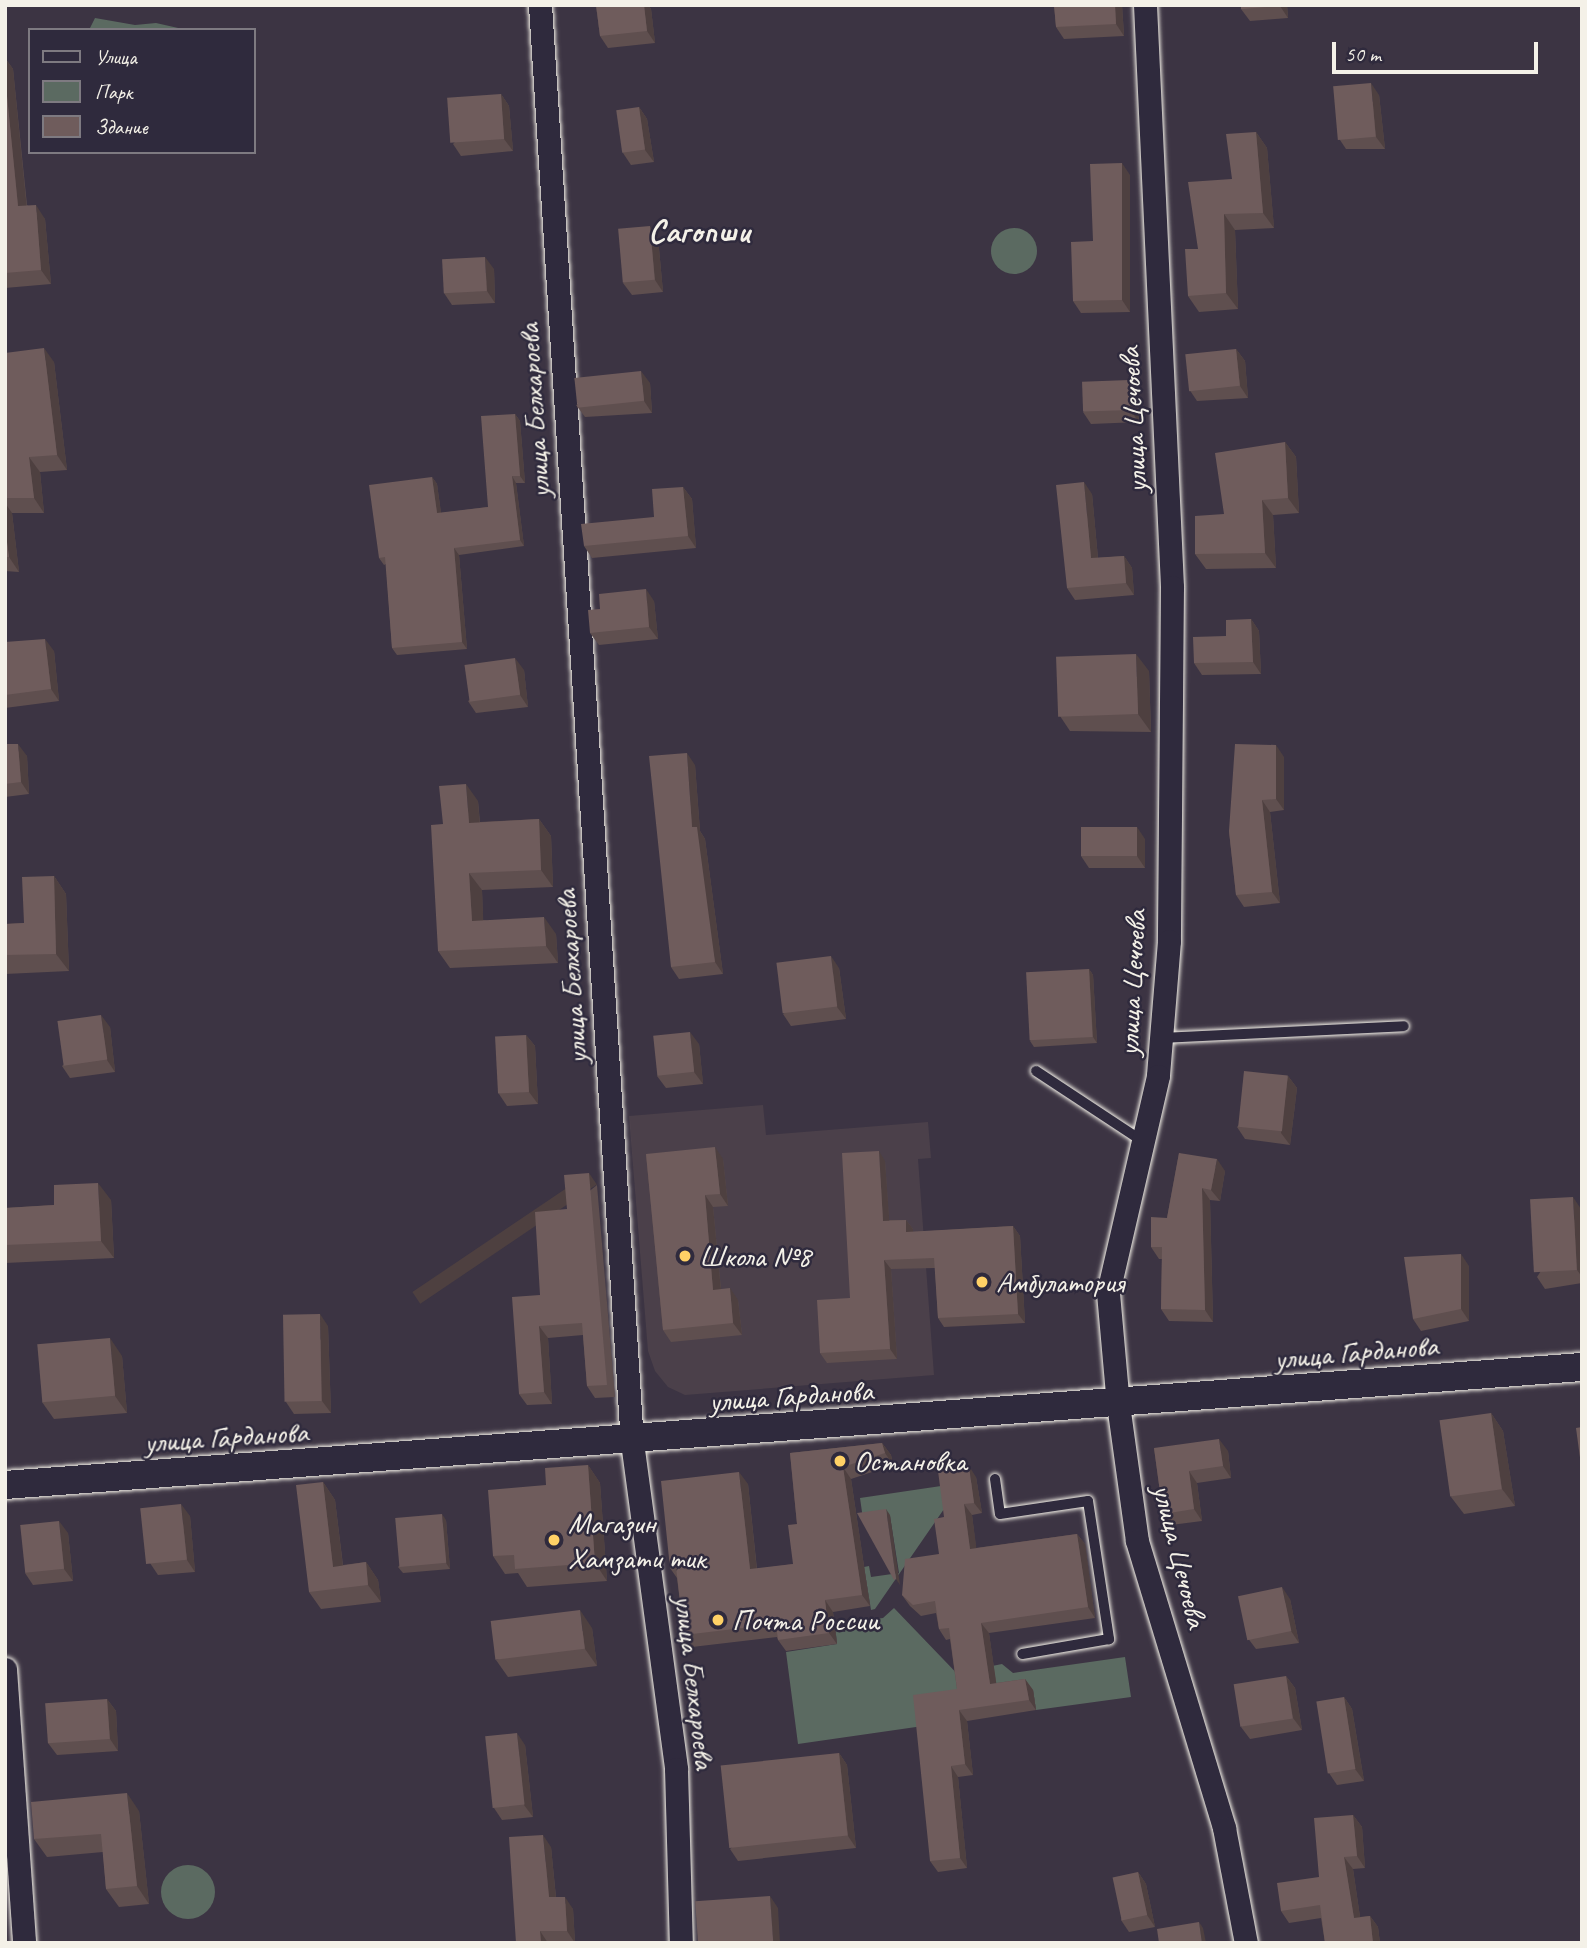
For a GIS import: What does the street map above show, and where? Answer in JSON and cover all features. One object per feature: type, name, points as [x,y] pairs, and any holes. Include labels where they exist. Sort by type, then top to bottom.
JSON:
[{"type":"street","name":"улица Белхароева","points":[[540,5],[632,1442],[676,1769],[681,1943]]},
{"type":"street","name":"улица Цечоева","points":[[1145,5],[1172,587],[1169,941],[1158,1076],[1108,1293],[1118,1405],[1137,1541],[1224,1828],[1246,1943]]},
{"type":"street","name":"улица Гарданова","points":[[5,1485],[632,1442],[1582,1367]]},
{"type":"street","points":[[5,1669],[24,1943]]},
{"type":"lane","points":[[1161,1038],[1404,1026]]},
{"type":"lane","points":[[1036,1070],[1142,1141]]},
{"type":"lane","points":[[995,1479],[1000,1514],[1088,1501],[1109,1639]]},
{"type":"lane","points":[[1022,1654],[1122,1637]]},
{"type":"shaded area","points":[[763,1105],[766,1135],[928,1122],[931,1158],[918,1159],[934,1375],[685,1395],[668,1387],[655,1371],[648,1351],[629,1116]]},
{"type":"green space","points":[[95,18],[135,25],[156,23],[178,28],[90,28]]},
{"type":"green space","points":[[1014,228],[1031,234],[1037,251],[1031,268],[1014,274],[997,268],[991,251],[997,234]]},
{"type":"green space","points":[[941,1486],[944,1509],[875,1609],[871,1610],[864,1567],[869,1566],[871,1577],[899,1573],[890,1516],[863,1519],[860,1498]]},
{"type":"green space","points":[[894,1608],[968,1685],[923,1726],[798,1744],[786,1652],[837,1644],[835,1625],[883,1618]]},
{"type":"green space","points":[[1125,1657],[1131,1697],[1036,1710],[1033,1690],[982,1697],[987,1667],[1002,1664],[1013,1673]]},
{"type":"green space","points":[[188,1865],[207,1873],[215,1892],[207,1911],[188,1919],[169,1911],[161,1892],[169,1873]]},
{"type":"building","points":[[596,5],[644,5],[647,31],[600,36]]},
{"type":"building","points":[[1054,5],[1115,5],[1116,24],[1056,27]]},
{"type":"building","points":[[1241,5],[1280,5],[1280,6],[1241,9]]},
{"type":"building","points":[[5,76],[18,206],[36,205],[41,270],[5,273]]},
{"type":"building","points":[[1371,83],[1376,137],[1338,140],[1333,86]]},
{"type":"building","points":[[501,94],[504,139],[450,143],[447,98]]},
{"type":"building","points":[[639,107],[645,150],[622,153],[616,110]]},
{"type":"building","points":[[1256,132],[1263,213],[1224,214],[1226,293],[1188,296],[1185,249],[1198,249],[1188,182],[1232,179],[1226,134]]},
{"type":"building","points":[[1122,163],[1122,300],[1073,301],[1071,242],[1093,241],[1090,164]]},
{"type":"building","points":[[650,226],[655,280],[623,283],[618,229]]},
{"type":"building","points":[[485,257],[487,291],[444,293],[442,259]]},
{"type":"building","points":[[44,348],[57,455],[29,457],[34,498],[5,498],[5,353]]},
{"type":"building","points":[[1236,349],[1240,386],[1189,391],[1185,354]]},
{"type":"building","points":[[641,371],[644,401],[578,408],[574,378]]},
{"type":"building","points":[[1129,380],[1130,410],[1083,412],[1082,382]]},
{"type":"building","points":[[515,414],[520,476],[512,476],[520,540],[454,548],[462,642],[392,648],[385,557],[379,558],[369,485],[432,477],[437,513],[488,507],[481,416]]},
{"type":"building","points":[[1285,442],[1288,498],[1262,500],[1265,553],[1195,554],[1195,516],[1224,514],[1215,453]]},
{"type":"building","points":[[1084,482],[1091,558],[1124,556],[1126,583],[1067,588],[1056,485]]},
{"type":"building","points":[[683,487],[688,536],[584,546],[581,524],[654,517],[652,489]]},
{"type":"building","points":[[5,527],[9,557],[5,557]]},
{"type":"building","points":[[646,589],[649,627],[590,633],[588,610],[600,609],[599,594]]},
{"type":"building","points":[[1251,619],[1253,662],[1194,663],[1193,637],[1226,636],[1226,620]]},
{"type":"building","points":[[45,639],[51,689],[5,695],[5,642]]},
{"type":"building","points":[[1136,654],[1138,714],[1058,717],[1056,657]]},
{"type":"building","points":[[515,658],[520,695],[470,702],[464,665]]},
{"type":"building","points":[[5,744],[18,744],[21,782],[5,784]]},
{"type":"building","points":[[1235,744],[1276,745],[1276,799],[1262,800],[1272,892],[1236,895],[1229,831]]},
{"type":"building","points":[[687,753],[692,827],[697,827],[715,962],[671,967],[649,756]]},
{"type":"building","points":[[466,784],[469,823],[539,819],[541,870],[469,873],[472,921],[544,917],[546,946],[438,951],[431,825],[443,824],[439,786]]},
{"type":"building","points":[[1081,827],[1137,827],[1137,856],[1081,856]]},
{"type":"building","points":[[54,876],[56,954],[5,955],[5,924],[24,923],[22,877]]},
{"type":"building","points":[[831,956],[837,1007],[783,1013],[776,963]]},
{"type":"building","points":[[1089,969],[1093,1037],[1030,1040],[1026,972]]},
{"type":"building","points":[[101,1015],[107,1060],[64,1066],[57,1021]]},
{"type":"building","points":[[690,1032],[694,1072],[657,1076],[653,1036]]},
{"type":"building","points":[[526,1035],[529,1092],[498,1094],[495,1037]]},
{"type":"building","points":[[1244,1071],[1288,1076],[1282,1131],[1238,1127]]},
{"type":"building","name":"Школа №8","points":[[715,1147],[720,1194],[705,1195],[713,1290],[730,1288],[733,1323],[663,1330],[646,1154]]},
{"type":"building","points":[[879,1151],[883,1221],[906,1220],[906,1232],[1013,1226],[1018,1314],[938,1318],[934,1258],[884,1260],[890,1349],[820,1353],[817,1300],[850,1298],[842,1153]]},
{"type":"building","points":[[1179,1153],[1217,1159],[1211,1190],[1202,1188],[1205,1310],[1161,1309],[1162,1247],[1151,1247],[1151,1217],[1167,1218]]},
{"type":"building","points":[[589,1173],[607,1385],[587,1386],[582,1323],[539,1326],[544,1392],[519,1394],[512,1297],[540,1295],[535,1212],[567,1209],[564,1175]]},
{"type":"building","points":[[98,1183],[101,1241],[5,1245],[5,1208],[54,1205],[54,1185]]},
{"type":"building","points":[[1573,1197],[1577,1270],[1534,1272],[1530,1199]]},
{"type":"building","points":[[1461,1254],[1461,1309],[1413,1319],[1404,1257]]},
{"type":"building","points":[[320,1314],[322,1401],[285,1402],[283,1315]]},
{"type":"building","points":[[110,1338],[115,1396],[42,1402],[37,1344]]},
{"type":"building","points":[[1491,1413],[1502,1489],[1450,1496],[1440,1420]]},
{"type":"building","points":[[1582,1427],[1582,1465],[1581,1465],[1576,1428]]},
{"type":"building","points":[[1219,1439],[1223,1466],[1189,1471],[1194,1509],[1163,1514],[1154,1448]]},
{"type":"building","points":[[882,1443],[885,1453],[843,1467],[862,1595],[825,1600],[829,1633],[778,1640],[776,1624],[684,1635],[676,1567],[670,1568],[661,1481],[739,1472],[750,1569],[793,1564],[788,1525],[797,1524],[790,1453]]},
{"type":"building","name":"Магазин Хамзати тик","points":[[588,1465],[595,1563],[515,1569],[514,1555],[493,1556],[488,1490],[546,1485],[545,1468]]},
{"type":"building","points":[[969,1466],[974,1503],[964,1504],[970,1549],[1077,1534],[1088,1607],[981,1623],[990,1684],[1025,1679],[1029,1700],[959,1710],[965,1764],[951,1766],[960,1858],[930,1861],[913,1695],[957,1689],[949,1628],[939,1629],[935,1601],[913,1605],[902,1595],[905,1559],[939,1554],[934,1519],[944,1517],[938,1471]]},
{"type":"building","points":[[323,1482],[333,1567],[366,1562],[368,1585],[309,1592],[296,1485]]},
{"type":"building","points":[[181,1504],[187,1560],[146,1564],[140,1508]]},
{"type":"building","points":[[886,1509],[896,1579],[894,1580],[857,1513]]},
{"type":"building","points":[[442,1514],[446,1563],[399,1567],[395,1518]]},
{"type":"building","points":[[59,1521],[64,1569],[25,1573],[20,1525]]},
{"type":"building","points":[[1282,1587],[1291,1631],[1247,1640],[1238,1596]]},
{"type":"building","points":[[580,1610],[585,1649],[495,1660],[491,1621]]},
{"type":"building","points":[[1286,1676],[1293,1718],[1240,1727],[1234,1684]]},
{"type":"building","points":[[1344,1697],[1355,1769],[1328,1773],[1316,1701]]},
{"type":"building","points":[[107,1699],[110,1739],[48,1743],[45,1703]]},
{"type":"building","points":[[517,1733],[525,1805],[493,1808],[485,1736]]},
{"type":"building","points":[[839,1753],[848,1836],[729,1848],[721,1765]]},
{"type":"building","points":[[127,1793],[137,1886],[106,1889],[101,1834],[34,1839],[31,1802]]},
{"type":"building","points":[[1353,1815],[1357,1856],[1344,1857],[1354,1918],[1370,1916],[1373,1943],[1325,1943],[1320,1905],[1281,1911],[1277,1883],[1319,1877],[1314,1818]]},
{"type":"building","points":[[543,1835],[549,1897],[565,1897],[567,1931],[540,1931],[541,1943],[516,1943],[509,1837]]},
{"type":"building","points":[[1138,1872],[1147,1915],[1122,1920],[1113,1877]]},
{"type":"building","points":[[770,1896],[773,1943],[698,1943],[695,1901]]},
{"type":"building","points":[[1199,1922],[1202,1943],[1159,1943],[1157,1929]]},
{"type":"place","name":"Школа №8","points":[[685,1256]]},
{"type":"place","name":"Амбулатория","points":[[982,1282]]},
{"type":"place","name":"Остановка","points":[[840,1461]]},
{"type":"place","name":"Магазин Хамзати тик","points":[[554,1540]]},
{"type":"place","name":"Почта России","points":[[718,1620]]},
{"type":"district","name":"Сагопши","points":[[699,232]]}]
